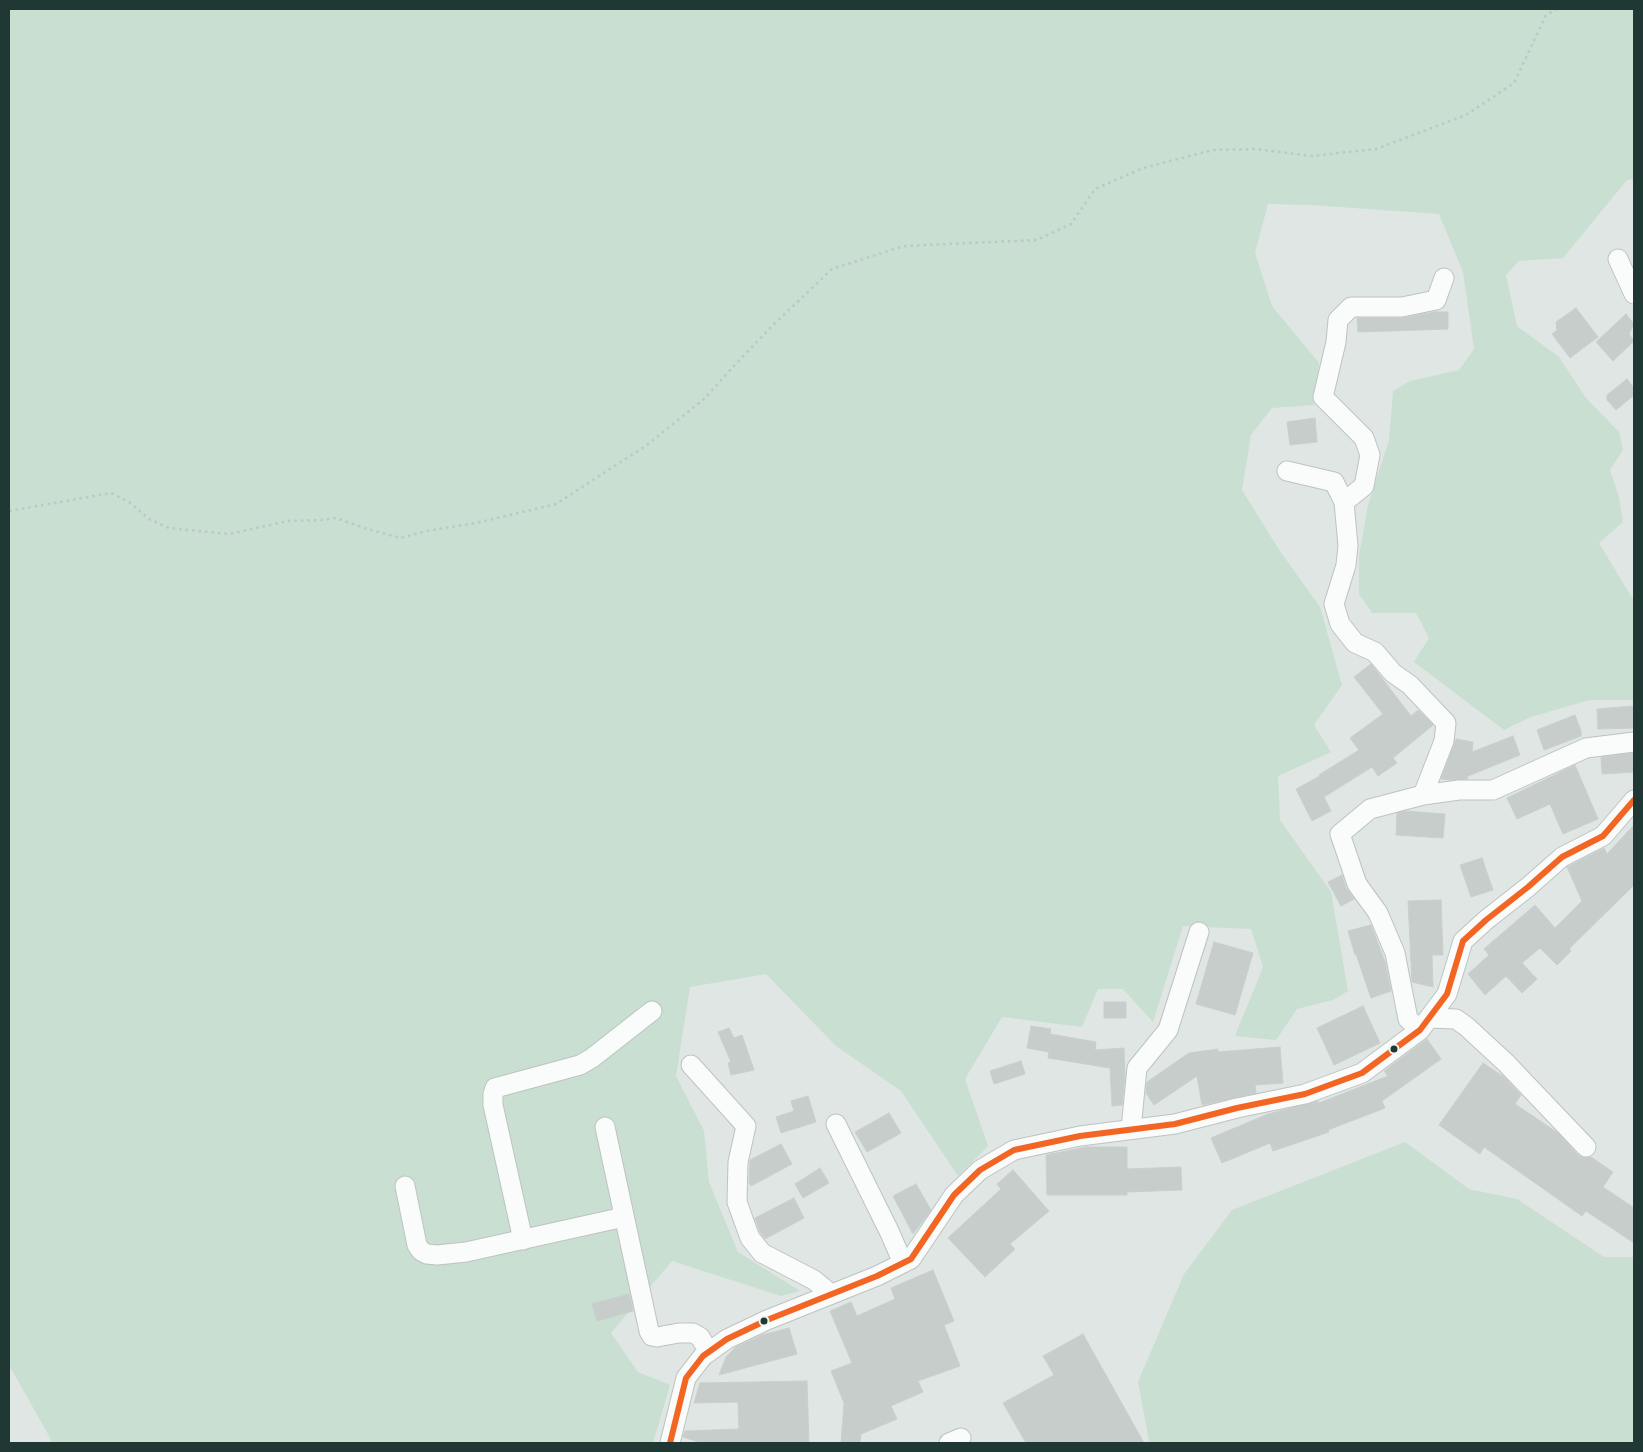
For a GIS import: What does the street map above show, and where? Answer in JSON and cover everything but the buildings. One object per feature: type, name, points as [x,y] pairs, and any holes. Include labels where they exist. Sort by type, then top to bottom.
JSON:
[{"type":"street","points":[[1618,259],[1634,294]]},
{"type":"street","points":[[1344,502],[1364,486],[1370,455],[1364,438],[1323,397],[1336,342],[1338,320],[1351,307],[1402,307],[1436,300],[1444,278]]},
{"type":"street","points":[[1287,471],[1334,482],[1344,502],[1348,546],[1346,566],[1334,604],[1340,624],[1355,643],[1375,652],[1393,673],[1410,685],[1446,723],[1444,741],[1422,795]]},
{"type":"street","points":[[1586,1146],[1506,1063],[1456,1019],[1425,1024],[1408,1019],[1395,953],[1378,913],[1357,884],[1340,834],[1370,809],[1422,795],[1459,790],[1493,790],[1586,748],[1634,742]]},
{"type":"street","points":[[670,1443],[686,1378],[703,1356],[727,1340],[767,1320],[877,1276],[912,1259],[954,1195],[980,1170],[1014,1150],[1080,1136],[1175,1124],[1238,1108],[1306,1094],[1362,1073],[1425,1024],[1447,994],[1463,941],[1562,857],[1603,836],[1634,800]]},
{"type":"street","points":[[1131,1129],[1137,1068],[1168,1030],[1199,932]]},
{"type":"street","points":[[523,1240],[493,1105],[495,1088],[580,1065],[592,1058],[652,1011]]},
{"type":"street","points":[[691,1065],[746,1126],[738,1162],[737,1202],[750,1238],[762,1252],[814,1280],[831,1294]]},
{"type":"street","points":[[836,1124],[889,1231],[902,1264]]},
{"type":"street","points":[[605,1127],[649,1331],[652,1336],[657,1337],[679,1333],[694,1333],[700,1338],[709,1352]]},
{"type":"street","points":[[405,1186],[417,1245],[421,1251],[437,1254],[466,1252],[624,1217]]},
{"type":"path","points":[[9,511],[111,493],[129,502],[149,519],[169,528],[229,534],[288,521],[336,518],[367,530],[401,538],[426,531],[476,524],[556,504],[647,445],[704,399],[771,327],[832,269],[904,246],[1037,240],[1071,224],[1095,189],[1143,168],[1213,150],[1256,149],[1311,156],[1376,149],[1466,116],[1514,83],[1546,15],[1557,9]]},
{"type":"green space","points":[[9,9],[1634,9],[1634,179],[1627,180],[1563,258],[1519,261],[1506,275],[1517,326],[1559,357],[1586,398],[1619,432],[1623,450],[1610,470],[1619,497],[1623,522],[1599,543],[1634,601],[1634,700],[1589,700],[1531,717],[1504,730],[1414,662],[1429,638],[1416,613],[1372,613],[1359,594],[1359,556],[1368,505],[1389,440],[1393,391],[1410,381],[1459,370],[1474,349],[1463,272],[1439,214],[1268,204],[1255,253],[1272,306],[1319,363],[1314,405],[1272,408],[1251,435],[1242,490],[1280,551],[1320,607],[1342,685],[1314,725],[1331,752],[1278,776],[1280,820],[1331,892],[1348,991],[1333,1000],[1297,1009],[1276,1040],[1235,1036],[1263,967],[1251,929],[1183,926],[1153,1022],[1123,989],[1098,989],[1082,1027],[1002,1017],[965,1079],[988,1146],[958,1176],[901,1091],[836,1046],[766,974],[690,987],[676,1076],[704,1131],[709,1182],[738,1252],[800,1291],[781,1296],[672,1261],[611,1333],[638,1372],[670,1385],[653,1443],[52,1443],[9,1365]]},
{"type":"green space","points":[[1405,1142],[1469,1189],[1517,1199],[1604,1257],[1634,1257],[1634,1443],[1147,1443],[1149,1441],[1138,1382],[1184,1274],[1232,1210]]},
{"type":"transit line","points":[[670,1443],[686,1378],[703,1356],[727,1339],[767,1320],[877,1276],[911,1259],[954,1195],[980,1170],[1014,1150],[1080,1136],[1175,1124],[1237,1108],[1305,1094],[1362,1073],[1420,1030],[1447,994],[1463,941],[1562,857],[1603,836],[1634,800]]}]
